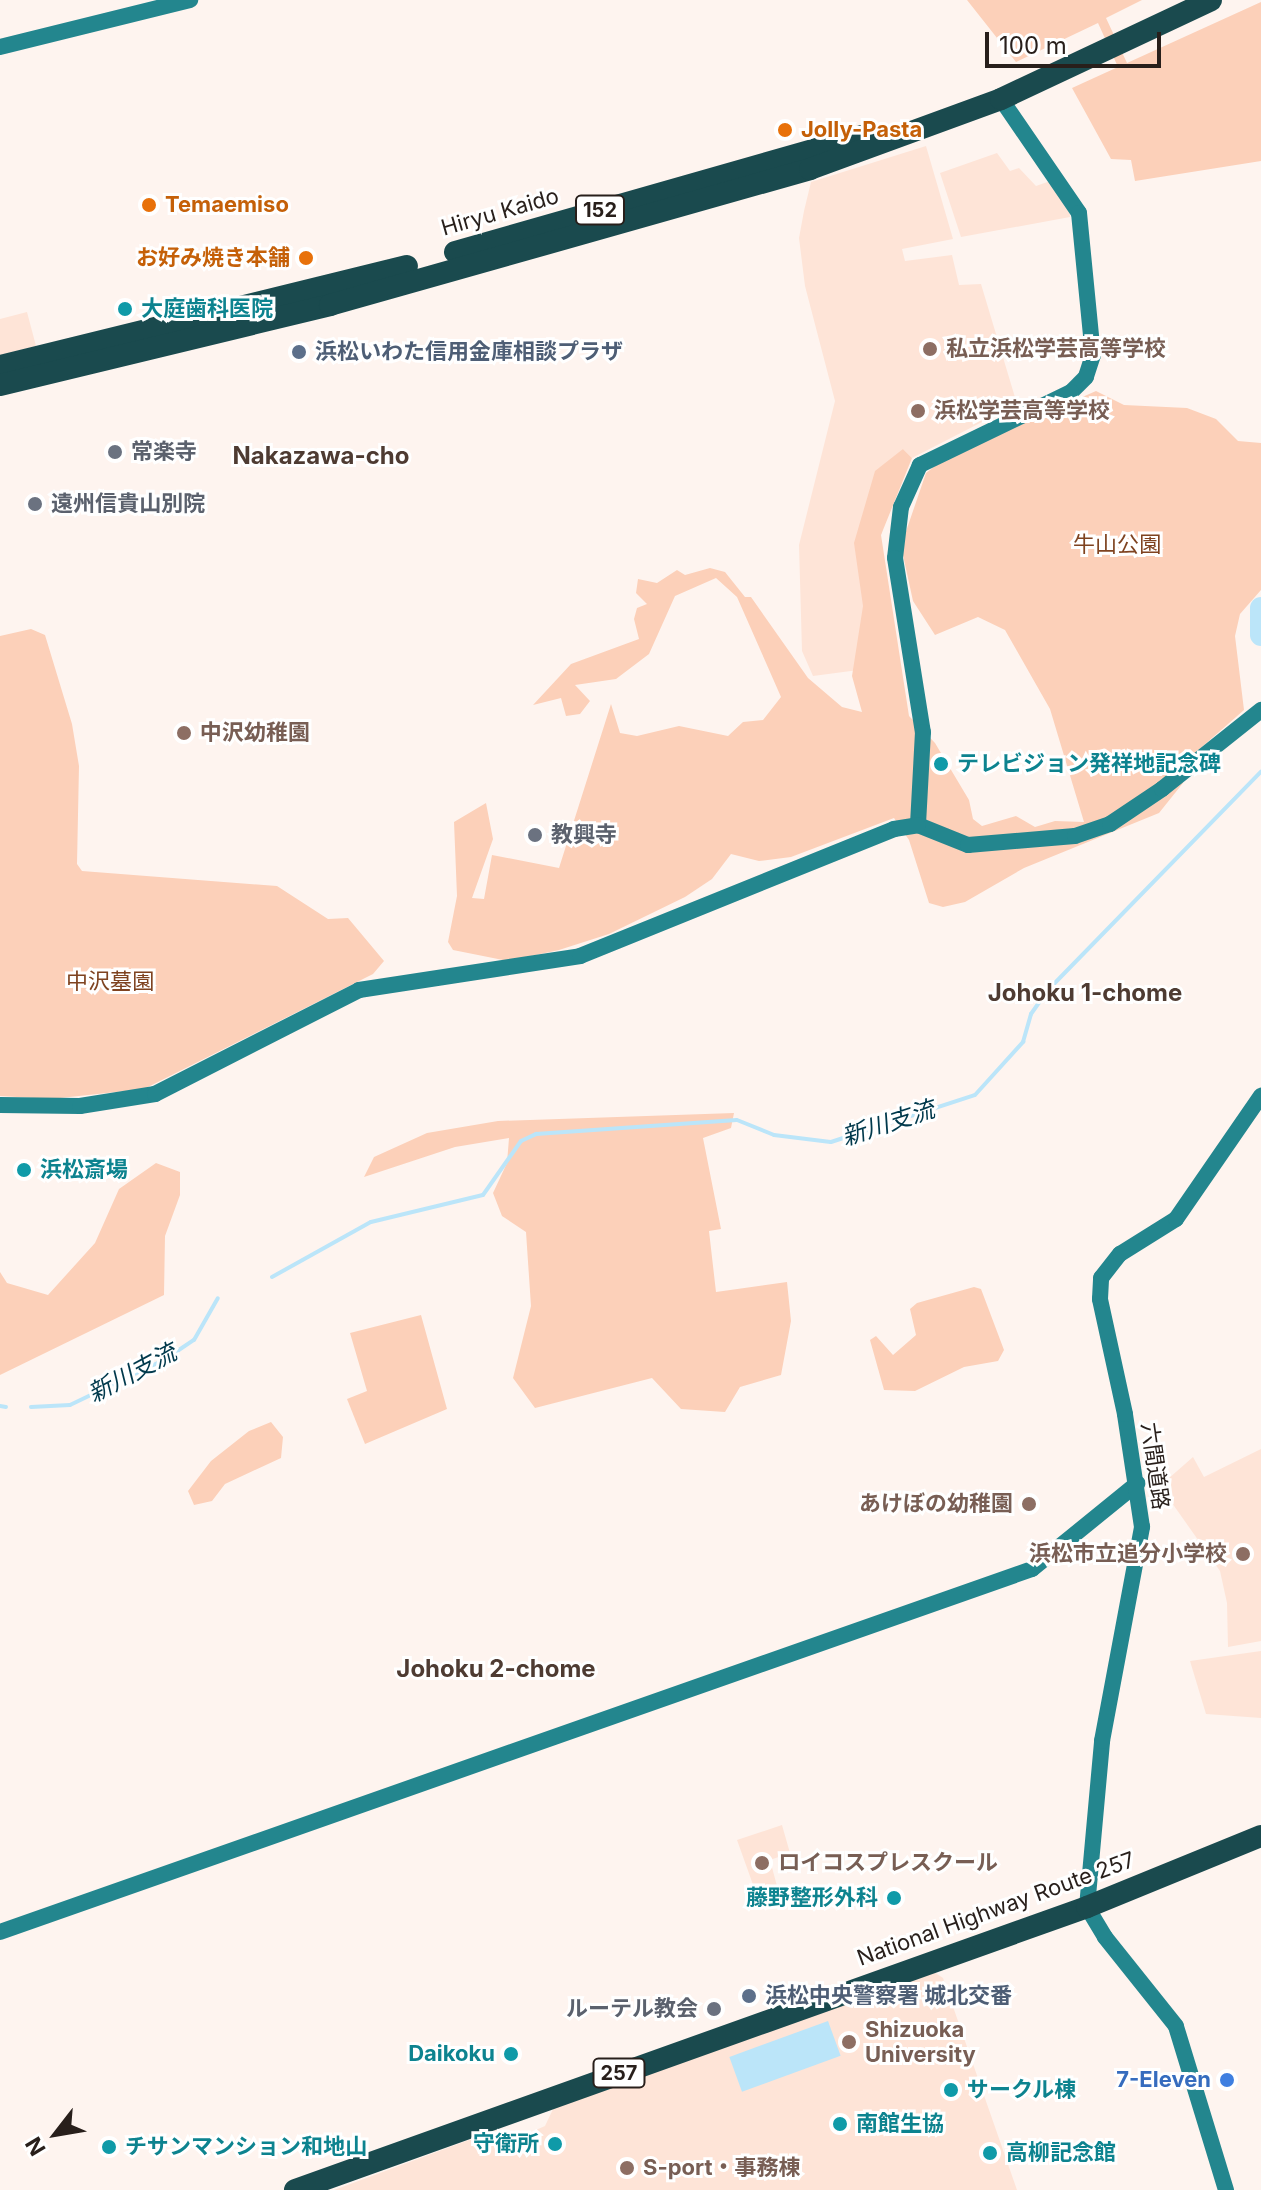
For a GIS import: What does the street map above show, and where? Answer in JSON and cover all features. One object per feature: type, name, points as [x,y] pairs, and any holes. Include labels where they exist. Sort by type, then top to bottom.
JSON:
[{"type":"highway","name":"Hiryu Kaido","points":[[0,366],[329,288],[928,117],[1180,0]]},
{"type":"highway","name":"152","points":[[1001,99],[1211,0]]},
{"type":"highway","name":"Hiryu Kaido","points":[[0,385],[330,305],[810,169],[1001,99]]},
{"type":"highway","name":"National Highway Route 257","points":[[295,2190],[1087,1907],[1261,1836]]},
{"type":"street","points":[[0,47],[190,0]]},
{"type":"street","points":[[918,825],[923,732],[895,558],[901,507],[920,465],[1071,392],[1086,377],[1093,355],[1079,213],[1001,99]]},
{"type":"street","points":[[0,1105],[80,1106],[155,1094],[359,990],[580,956],[894,829],[918,825],[968,845],[1075,836],[1110,824],[1150,798],[1203,759],[1251,713],[1261,710]]},
{"type":"street","name":"六間道路","points":[[1087,1907],[1102,1741],[1142,1527],[1138,1483],[1100,1299],[1101,1278],[1120,1254],[1176,1219],[1261,1096]]},
{"type":"street","points":[[0,1932],[1032,1569],[1138,1483]]},
{"type":"street","points":[[1087,1907],[1176,2026],[1226,2190]]},
{"type":"shaded area","name":"浜松学芸高等学校","points":[[926,146],[953,239],[902,249],[905,261],[952,255],[959,285],[981,284],[1017,404],[912,458],[903,449],[863,606],[866,669],[813,676],[802,651],[799,545],[835,401],[805,286],[799,238],[804,211],[811,182]]},
{"type":"shaded area","points":[[997,153],[1010,171],[1019,168],[1036,186],[1053,180],[1069,205],[1070,217],[961,237],[940,173]]},
{"type":"shaded area","points":[[27,312],[36,346],[0,355],[0,319]]},
{"type":"shaded area","points":[[1261,1449],[1261,1641],[1228,1647],[1227,1603],[1220,1571],[1160,1486],[1193,1457],[1204,1477]]},
{"type":"shaded area","points":[[1261,1651],[1261,1718],[1206,1714],[1190,1661]]},
{"type":"shaded area","points":[[782,1825],[790,1853],[770,1860],[777,1886],[756,1893],[737,1840]]},
{"type":"shaded area","name":"Shizuoka University","points":[[931,1970],[943,1978],[1017,2190],[334,2190],[496,2130],[513,2140],[545,2126],[554,2107]]},
{"type":"green space","points":[[967,0],[1142,0],[1106,18],[1127,63],[1261,2],[1261,161],[1135,181],[1131,160],[1111,159],[1072,88],[1118,67],[1098,23],[1016,62]]},
{"type":"green space","name":"牛山公園","points":[[1096,391],[1124,405],[1187,408],[1216,419],[1238,441],[1261,443],[1261,590],[1240,614],[1235,636],[1244,710],[1179,767],[1183,783],[1159,813],[1024,868],[965,902],[943,907],[929,903],[909,840],[894,818],[791,857],[759,861],[731,854],[712,879],[685,897],[609,934],[559,950],[508,961],[453,950],[448,942],[457,896],[454,822],[486,803],[493,839],[472,898],[484,899],[492,855],[559,868],[611,704],[620,733],[637,736],[679,726],[728,736],[743,722],[763,720],[781,697],[737,597],[716,578],[675,596],[649,654],[616,679],[575,685],[590,701],[580,714],[566,716],[561,698],[533,705],[571,664],[639,639],[634,619],[637,608],[647,604],[636,593],[638,579],[657,583],[677,570],[685,575],[710,568],[725,572],[745,597],[751,597],[808,678],[842,707],[862,712],[852,676],[863,606],[854,543],[875,471],[903,449],[912,458],[881,535],[909,716],[935,743],[969,800],[973,819],[982,826],[1016,816],[1035,827],[1055,821],[1084,822],[1050,709],[1005,630],[978,617],[935,635],[913,601],[901,546],[926,473],[948,456]]},
{"type":"green space","name":"中沢墓園","points":[[31,629],[45,635],[72,724],[79,766],[77,864],[82,871],[277,886],[328,919],[348,918],[384,961],[373,974],[144,1089],[51,1099],[0,1096],[0,636]]},
{"type":"green space","points":[[734,1113],[731,1128],[703,1138],[721,1229],[709,1231],[716,1292],[787,1282],[791,1321],[781,1375],[740,1387],[725,1412],[681,1409],[652,1378],[535,1408],[513,1378],[531,1306],[526,1232],[502,1216],[493,1193],[507,1163],[509,1138],[455,1147],[364,1177],[374,1157],[427,1133],[498,1121]]},
{"type":"green space","points":[[156,1163],[180,1172],[180,1195],[165,1236],[164,1295],[0,1375],[0,1272],[7,1283],[48,1295],[95,1243],[119,1189]]},
{"type":"green space","points":[[974,1287],[981,1289],[1004,1350],[998,1361],[964,1367],[915,1391],[884,1390],[870,1340],[876,1336],[893,1355],[916,1335],[910,1309],[917,1303]]},
{"type":"green space","points":[[421,1315],[447,1409],[365,1444],[347,1399],[367,1391],[350,1333]]},
{"type":"green space","points":[[271,1422],[283,1437],[281,1458],[225,1484],[212,1501],[194,1505],[188,1491],[211,1461],[249,1431]]},
{"type":"water","points":[[828,2021],[841,2056],[742,2092],[729,2057]]},
{"type":"waterway","name":"新川支流","points":[[1261,608],[1261,635]]},
{"type":"waterway","name":"新川支流","points":[[272,1277],[371,1222],[483,1195],[521,1141],[536,1134],[737,1120],[774,1135],[831,1142],[975,1095],[1023,1042],[1031,1014],[1048,990],[1261,772]]},
{"type":"waterway","name":"新川支流","points":[[31,1407],[70,1405],[164,1360],[194,1340],[218,1298]]},
{"type":"waterway","points":[[0,1406],[6,1407]]},
{"type":"place","name":"Jolly-Pasta","points":[[785,130]]},
{"type":"place","name":"Temaemiso","points":[[149,205]]},
{"type":"place","name":"お好み焼き本舗","points":[[306,258]]},
{"type":"place","name":"大庭歯科医院","points":[[125,309]]},
{"type":"place","name":"私立浜松学芸高等学校","points":[[930,349]]},
{"type":"place","name":"浜松いわた信用金庫相談プラザ","points":[[299,352]]},
{"type":"place","name":"浜松学芸高等学校","points":[[918,411]]},
{"type":"place","name":"常楽寺","points":[[115,452]]},
{"type":"place","name":"遠州信貴山別院","points":[[35,504]]},
{"type":"place","name":"中沢幼稚園","points":[[184,733]]},
{"type":"place","name":"テレビジョン発祥地記念碑","points":[[941,764]]},
{"type":"place","name":"教興寺","points":[[535,835]]},
{"type":"place","name":"浜松斎場","points":[[24,1170]]},
{"type":"place","name":"あけぼの幼稚園","points":[[1029,1504]]},
{"type":"place","name":"浜松市立追分小学校","points":[[1243,1554]]},
{"type":"place","name":"ロイコスプレスクール","points":[[762,1863]]},
{"type":"place","name":"藤野整形外科","points":[[894,1898]]},
{"type":"place","name":"浜松中央警察署 城北交番","points":[[749,1996]]},
{"type":"place","name":"ルーテル教会","points":[[714,2009]]},
{"type":"place","name":"Shizuoka University","points":[[849,2042]]},
{"type":"place","name":"Daikoku","points":[[511,2054]]},
{"type":"place","name":"7-Eleven","points":[[1227,2080]]},
{"type":"place","name":"サークル棟","points":[[951,2090]]},
{"type":"place","name":"南館生協","points":[[840,2124]]},
{"type":"place","name":"守衛所","points":[[555,2144]]},
{"type":"place","name":"チサンマンション和地山","points":[[109,2147]]},
{"type":"place","name":"高柳記念館","points":[[990,2153]]},
{"type":"place","name":"S-port・事務棟","points":[[627,2168]]},
{"type":"district","name":"Nakazawa-cho","points":[[321,456]]},
{"type":"district","name":"Johoku 1-chome","points":[[1085,993]]},
{"type":"district","name":"Johoku 2-chome","points":[[496,1669]]}]
